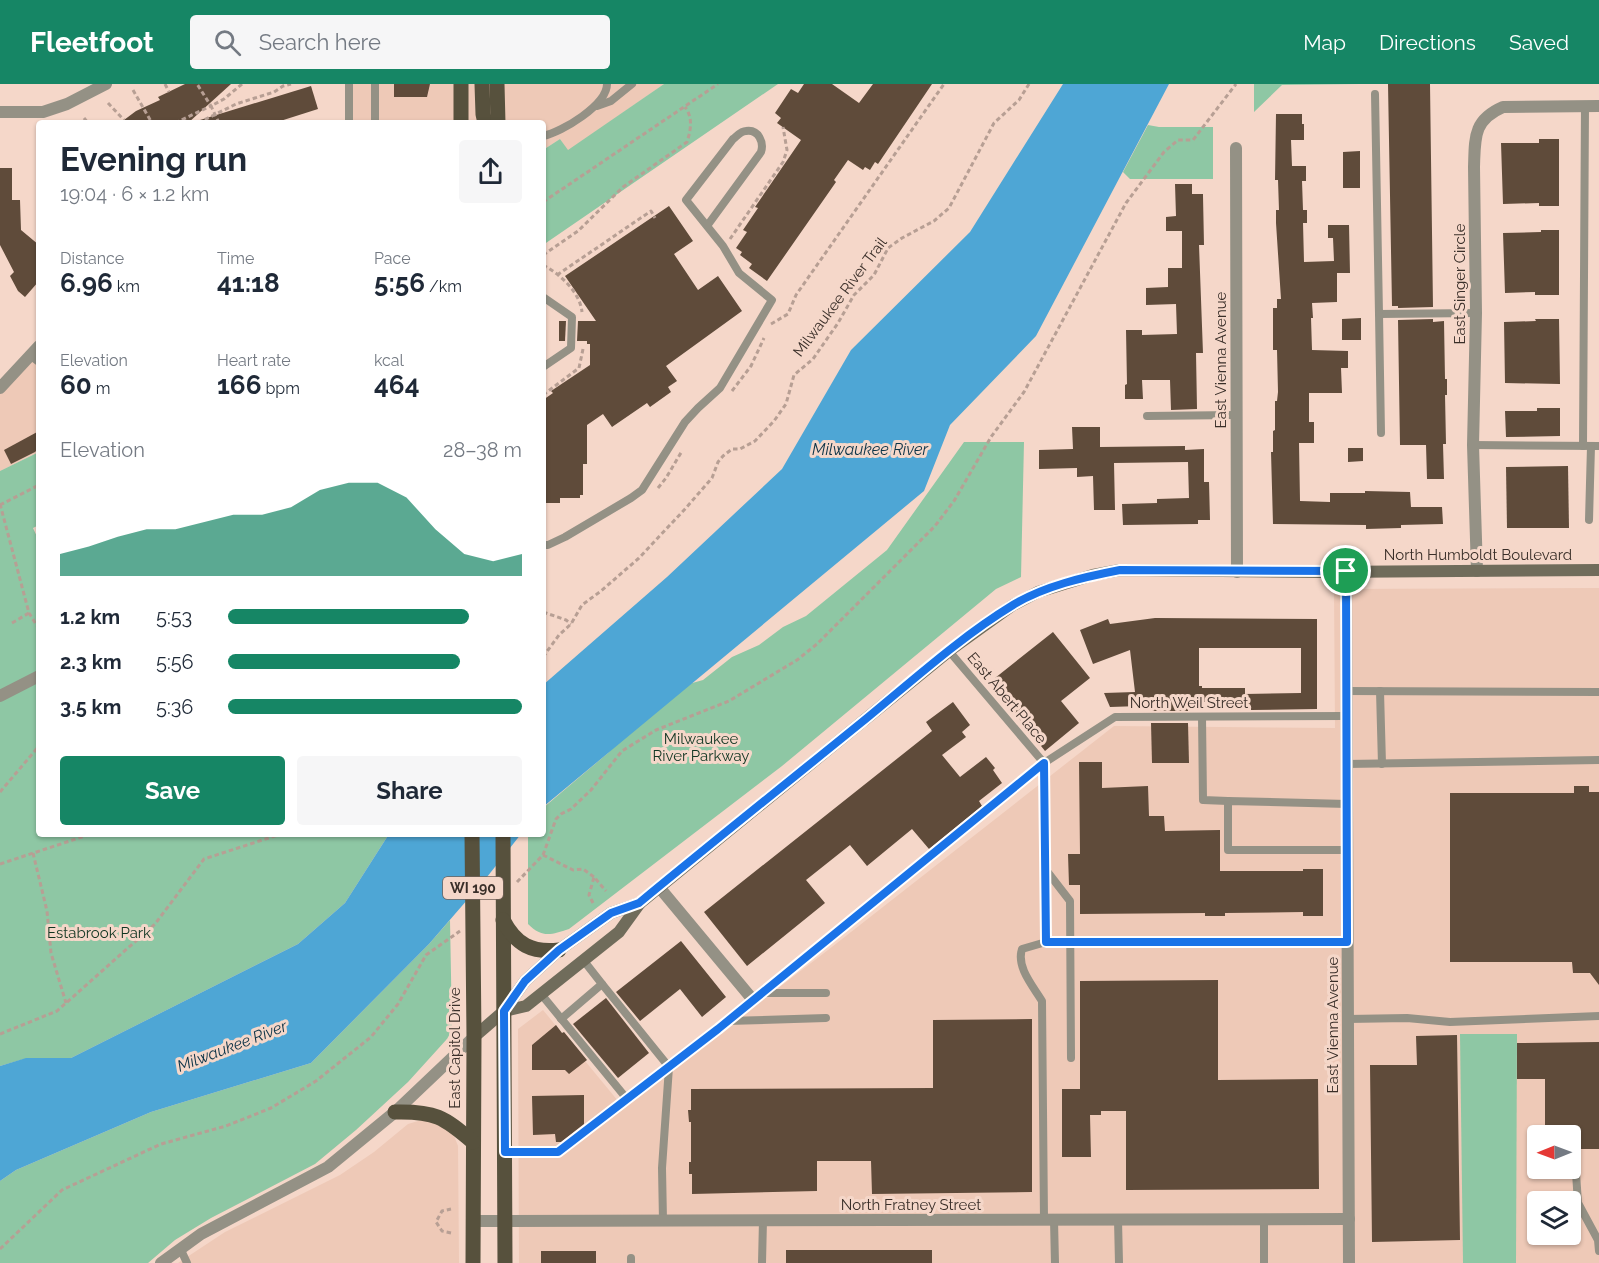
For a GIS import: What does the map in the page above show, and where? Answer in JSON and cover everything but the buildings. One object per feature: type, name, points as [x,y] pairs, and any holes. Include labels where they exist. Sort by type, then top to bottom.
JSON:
[{"type":"main road","points":[[461,84],[461,120]]},
{"type":"main road","points":[[482,84],[484,120]]},
{"type":"main road","points":[[497,84],[498,120]]},
{"type":"main road","name":"North Humboldt Boulevard","points":[[504,1011],[526,1006],[542,994],[619,932],[639,903],[949,651],[1013,605],[1038,592],[1093,575],[1120,570],[1237,572],[1599,570]]},
{"type":"main road","name":"East Capitol Drive","points":[[471,837],[474,941],[473,1263]]},
{"type":"main road","name":"WI 190","points":[[503,837],[505,1263]]},
{"type":"main road","name":"North Humboldt Boulevard","points":[[474,1037],[504,1011],[525,981],[559,950],[611,913],[639,903]]},
{"type":"main road","points":[[503,920],[511,934],[522,944],[547,951],[559,950]]},
{"type":"main road","points":[[395,1112],[433,1114],[452,1124],[473,1142]]},
{"type":"street","points":[[0,112],[43,117],[106,84]]},
{"type":"street","name":"East Singer Circle","points":[[1477,571],[1473,445],[1476,313],[1474,166],[1478,128],[1492,112],[1503,107],[1599,106]]},
{"type":"street","name":"East Vienna Avenue","points":[[1236,148],[1237,572]]},
{"type":"street","points":[[0,388],[36,355]]},
{"type":"street","name":"East Vienna Avenue","points":[[1346,571],[1349,1263]]},
{"type":"street","points":[[0,696],[36,678]]},
{"type":"street","points":[[659,887],[757,996]]},
{"type":"street","points":[[1046,942],[1347,942]]},
{"type":"street","name":"North Humboldt Boulevard","points":[[161,1263],[180,1248],[243,1210],[328,1167],[395,1112],[474,1037]]},
{"type":"street","name":"North Fratney Street","points":[[472,1221],[1349,1219]]},
{"type":"lane","points":[[349,84],[349,120]]},
{"type":"lane","points":[[375,84],[375,120]]},
{"type":"lane","points":[[596,106],[605,95],[607,84]]},
{"type":"lane","points":[[546,135],[554,133],[596,106],[611,101],[632,84]]},
{"type":"lane","points":[[1375,94],[1381,433]]},
{"type":"lane","points":[[1585,106],[1591,446],[1589,520]]},
{"type":"lane","points":[[546,545],[565,537],[642,490],[685,422],[720,388],[739,360],[756,325],[772,300],[739,273],[686,200],[733,139],[741,132],[751,131],[762,142],[761,152],[707,226]]},
{"type":"lane","points":[[546,299],[572,317],[572,348],[546,364]]},
{"type":"lane","points":[[1379,314],[1476,313]]},
{"type":"lane","points":[[1147,416],[1236,415]]},
{"type":"lane","points":[[1473,445],[1591,446]]},
{"type":"lane","name":"East Abert Place","points":[[949,651],[1044,763],[1046,942]]},
{"type":"lane","points":[[1346,691],[1599,692]]},
{"type":"lane","points":[[1380,691],[1382,764]]},
{"type":"lane","name":"North Weil Street","points":[[505,1152],[558,1152],[727,1021],[1044,763],[1115,717],[1346,716]]},
{"type":"lane","points":[[1202,717],[1203,800],[1347,804]]},
{"type":"lane","points":[[1346,764],[1599,760]]},
{"type":"lane","points":[[1228,801],[1228,850],[1347,850]]},
{"type":"lane","points":[[1046,869],[1070,902],[1071,1058]]},
{"type":"lane","points":[[1046,942],[1022,949],[1019,956],[1024,972],[1042,1001],[1049,1220],[1055,1263]]},
{"type":"lane","points":[[584,960],[669,1067],[663,1168],[663,1221]]},
{"type":"lane","points":[[561,1019],[602,984]]},
{"type":"lane","points":[[757,996],[825,993]]},
{"type":"lane","points":[[542,994],[627,1099]]},
{"type":"lane","points":[[1348,1019],[1407,1018],[1462,1022],[1599,1016]]},
{"type":"lane","points":[[727,1021],[826,1018]]},
{"type":"lane","points":[[1576,1179],[1578,1203],[1598,1240],[1599,1251]]},
{"type":"lane","points":[[1118,1220],[1119,1263]]},
{"type":"lane","points":[[1264,1220],[1264,1263]]},
{"type":"lane","points":[[762,1263],[763,1221]]},
{"type":"lane","points":[[180,1248],[187,1263]]},
{"type":"path","points":[[165,84],[169,92]]},
{"type":"path","points":[[197,84],[218,120]]},
{"type":"path","points":[[181,120],[225,99],[242,84]]},
{"type":"path","points":[[204,120],[236,104],[274,92],[289,84]]},
{"type":"path","points":[[546,200],[718,84]]},
{"type":"path","name":"Milwaukee River Trail","points":[[546,653],[559,635],[571,624],[582,605],[602,591],[639,558],[685,509],[712,478],[718,462],[728,452],[755,441],[774,421],[786,404],[794,375],[813,359],[854,295],[874,275],[888,248],[934,221],[949,208],[994,123],[1019,100],[1029,84]]},
{"type":"path","points":[[512,888],[543,855],[556,819],[571,809],[591,790],[622,751],[656,730],[729,701],[797,660],[817,644],[935,526],[954,501],[991,437],[1024,392],[1126,203],[1164,152],[1178,140],[1192,140],[1236,84]]},
{"type":"path","points":[[133,90],[150,120]]},
{"type":"path","points":[[108,103],[124,120]]},
{"type":"path","points":[[546,253],[578,231],[623,187],[687,142],[691,122],[685,106]]},
{"type":"path","points":[[729,240],[783,162],[787,150],[783,127]]},
{"type":"path","points":[[557,275],[651,211],[655,218]]},
{"type":"path","points":[[36,486],[0,504],[29,613],[36,624]]},
{"type":"path","points":[[12,623],[29,613]]},
{"type":"path","points":[[546,614],[566,620],[571,624]]},
{"type":"path","points":[[0,792],[36,750]]},
{"type":"path","points":[[0,864],[82,837]]},
{"type":"path","points":[[0,1034],[57,1011],[154,924],[204,859],[272,837]]},
{"type":"path","points":[[33,853],[47,911],[51,953],[66,1003]]},
{"type":"path","points":[[543,855],[573,870],[583,869],[594,877],[606,891]]},
{"type":"path","points":[[593,903],[590,895],[594,877]]},
{"type":"path","points":[[0,1249],[62,1190],[161,1144],[226,1126],[271,1107],[316,1081],[370,1037],[399,1004],[426,955],[461,930]]},
{"type":"path","points":[[452,1115],[453,1088]]},
{"type":"path","points":[[451,1209],[442,1211],[436,1222],[442,1231],[451,1233]]},
{"type":"shaded area","points":[[349,84],[664,84],[568,151],[560,139],[546,148],[546,120],[349,120]]},
{"type":"shaded area","points":[[36,349],[36,453],[0,471],[0,388]]},
{"type":"shaded area","points":[[1599,588],[1599,1263],[519,1263],[518,1029],[543,1010],[623,1107],[1114,726],[1335,728],[1334,589]]},
{"type":"shaded area","points":[[425,1119],[432,1120],[453,1133],[458,1146],[459,1263],[178,1263],[225,1232],[340,1175],[374,1152],[408,1124]]},
{"type":"green space","points":[[664,84],[778,84],[546,243],[546,148],[560,139],[568,150]]},
{"type":"green space","points":[[1254,84],[1359,84],[1282,85],[1254,112]]},
{"type":"green space","points":[[1148,125],[1213,127],[1213,179],[1130,179],[1123,172]]},
{"type":"green space","name":"Milwaukee River Parkway","points":[[964,442],[1024,442],[1021,577],[996,589],[782,766],[569,929],[547,934],[538,932],[528,924],[528,837],[546,837],[546,805],[608,753],[671,689],[703,680],[732,657],[759,645],[783,627],[806,616],[887,550]]},
{"type":"green space","name":"Estabrook Park","points":[[36,453],[36,526],[33,528],[36,534],[36,837],[387,837],[345,903],[298,944],[71,1058],[24,1059],[0,1066],[0,471]]},
{"type":"green space","points":[[450,920],[452,1030],[447,1039],[408,1082],[315,1164],[211,1218],[175,1240],[148,1263],[0,1263],[0,1181],[16,1170],[151,1112],[311,1063]]},
{"type":"green space","points":[[1460,1034],[1517,1034],[1516,1263],[1463,1263]]},
{"type":"water","name":"Milwaukee River","points":[[1063,84],[1169,84],[1036,336],[950,425],[924,491],[546,805],[546,682],[667,577],[782,469],[851,350],[970,232]]},
{"type":"water","name":"Milwaukee River","points":[[387,837],[519,837],[429,944],[311,1063],[151,1112],[16,1170],[0,1181],[0,1066],[26,1058],[71,1058],[298,944],[345,903]]},
{"type":"route","points":[[1120,570],[1346,571],[1347,942],[1046,942],[1044,763],[718,1029],[558,1152],[505,1152],[504,1011],[525,981],[559,950],[611,913],[639,903],[949,651],[1013,605],[1038,592],[1093,575],[1120,570]]}]
